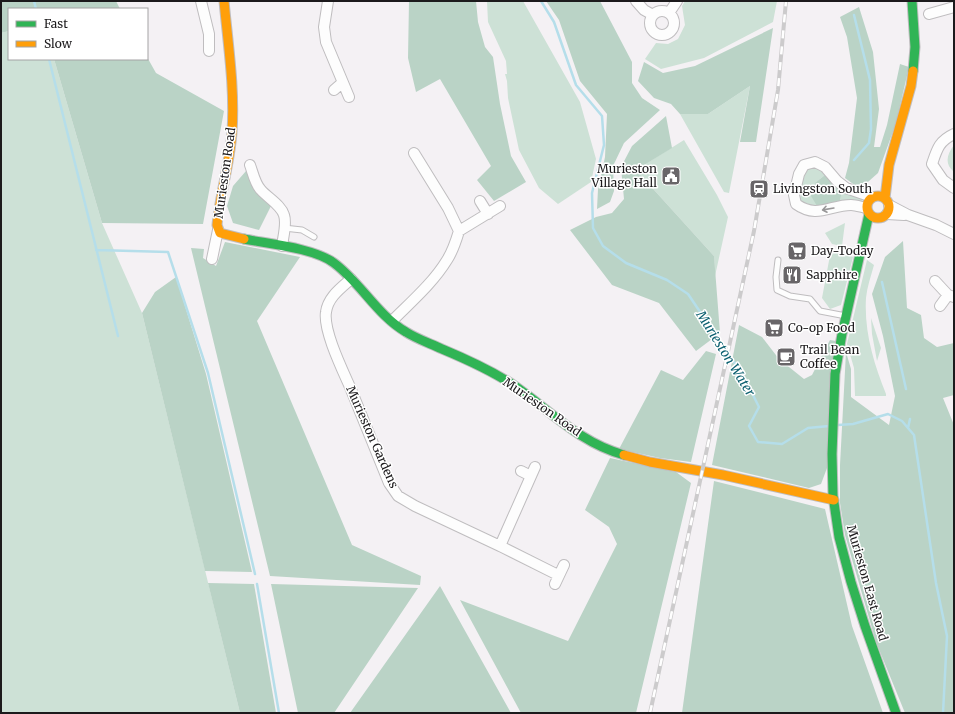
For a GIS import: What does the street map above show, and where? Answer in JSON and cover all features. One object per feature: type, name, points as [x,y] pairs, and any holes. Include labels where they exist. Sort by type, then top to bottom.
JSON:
[{"type":"street","points":[[201,1],[209,34],[209,51]]},
{"type":"street","name":"Murieston Road","points":[[224,1],[233,108],[232,133],[227,170],[218,215],[218,230],[220,233],[311,252],[324,257],[334,263],[402,330],[416,338],[475,364],[499,377],[520,390],[568,427],[590,441],[616,453],[650,462],[712,473],[834,500]]},
{"type":"street","points":[[328,1],[324,27],[326,42],[342,84],[349,97]]},
{"type":"street","points":[[636,1],[644,10],[653,15]]},
{"type":"street","points":[[669,13],[677,1]]},
{"type":"street","name":"Murieston East Road","points":[[896,713],[854,592],[839,536],[834,500],[832,465],[835,375],[846,316],[871,214],[868,202],[882,202],[889,165],[910,86],[915,47],[912,1]]},
{"type":"street","points":[[929,14],[954,7]]},
{"type":"street","points":[[661,11],[669,13],[674,20],[674,28],[669,34],[664,36],[657,35],[653,32],[650,26],[653,15],[661,11]]},
{"type":"street","points":[[334,90],[342,84]]},
{"type":"street","points":[[954,134],[948,137],[937,147],[932,164],[943,180],[954,188]]},
{"type":"street","points":[[414,153],[448,208],[459,231]]},
{"type":"street","points":[[882,202],[884,217],[871,214],[852,205],[815,211],[804,210],[796,204],[794,196],[799,174],[804,165],[815,162],[825,167],[837,181],[846,188],[882,202],[908,215],[953,231]]},
{"type":"street","name":"Murieston Road","points":[[250,165],[256,184],[260,190],[280,208],[284,214],[282,246]]},
{"type":"street","points":[[480,201],[488,214]]},
{"type":"street","points":[[392,321],[426,287],[446,261],[453,248],[459,231],[500,206]]},
{"type":"street","points":[[212,259],[218,230]]},
{"type":"street","name":"Murieston Gardens","points":[[351,279],[329,302],[325,312],[326,323],[336,352],[389,483],[398,496],[414,506],[500,546],[556,579],[564,565]]},
{"type":"street","points":[[935,282],[951,296],[940,306]]},
{"type":"street","points":[[500,546],[533,471],[521,471]]},
{"type":"lane","points":[[284,228],[302,230],[314,237]]},
{"type":"lane","points":[[778,260],[776,277],[777,290],[790,296],[810,299],[820,311],[846,316]]},
{"type":"green space","points":[[1,1],[116,1],[120,8],[8,8],[8,31],[1,33]]},
{"type":"green space","points":[[409,1],[476,1],[478,22],[485,47],[493,57],[500,104],[511,156],[526,182],[494,201],[477,180],[491,166],[440,79],[416,92],[408,58]]},
{"type":"green space","points":[[487,1],[523,1],[580,102],[596,159],[591,182],[558,204],[539,188],[519,150],[508,98],[505,74],[507,74],[506,61],[488,22]]},
{"type":"green space","points":[[546,1],[600,1],[632,62],[632,83],[642,98],[660,110],[624,143],[613,166],[614,191],[610,202],[597,209],[598,189],[605,157],[607,114],[580,81],[559,20]]},
{"type":"green space","points":[[685,1],[777,1],[773,22],[704,58],[661,69],[645,59],[656,43],[668,44],[678,39],[685,25],[682,6]]},
{"type":"green space","points":[[859,7],[873,52],[879,109],[874,147],[880,147],[887,125],[900,64],[909,67],[896,123],[878,173],[860,189],[845,178],[849,163],[857,98],[847,37],[840,17]]},
{"type":"green space","points":[[773,28],[756,142],[740,142],[750,86],[708,114],[680,114],[671,104],[654,98],[638,81],[644,62],[663,73],[695,66]]},
{"type":"green space","points":[[8,31],[8,60],[54,60],[102,223],[142,313],[240,713],[1,713],[1,33]]},
{"type":"green space","points":[[148,59],[156,73],[224,111],[203,224],[102,223],[54,60],[148,60]]},
{"type":"green space","points":[[750,86],[729,193],[724,192],[680,114],[708,114]]},
{"type":"green space","points":[[666,116],[672,148],[636,170],[714,256],[720,333],[696,351],[659,303],[612,285],[570,230],[596,217],[612,213],[624,199],[621,167],[632,146]]},
{"type":"green space","points":[[684,140],[717,195],[728,217],[715,276],[714,256],[636,170]]},
{"type":"green space","points":[[954,145],[954,172],[949,166],[948,155]]},
{"type":"green space","points":[[809,168],[818,168],[825,175],[816,182],[817,206],[806,205],[800,201],[803,175]]},
{"type":"green space","points":[[246,171],[258,193],[271,206],[259,230],[233,223],[227,206],[233,186]]},
{"type":"green space","points":[[825,175],[842,189],[840,202],[817,206],[811,196],[816,182]]},
{"type":"green space","points":[[842,189],[863,197],[861,204],[840,202]]},
{"type":"green space","points":[[845,223],[842,246],[832,244],[825,233]]},
{"type":"green space","points":[[903,241],[907,308],[921,315],[924,338],[937,347],[954,343],[954,395],[943,398],[954,425],[954,713],[905,713],[876,642],[845,535],[840,503],[840,465],[846,352],[851,369],[851,397],[889,425],[895,396],[883,336],[872,294],[885,257]]},
{"type":"green space","points":[[225,242],[300,257],[257,321],[352,545],[421,576],[420,585],[270,576],[191,248],[204,249],[203,258],[216,266]]},
{"type":"green space","points":[[831,250],[853,257],[841,305],[830,309],[822,298]]},
{"type":"green space","points":[[867,260],[874,265],[866,298],[868,335],[886,396],[855,396],[854,368],[847,344]]},
{"type":"green space","points":[[176,277],[206,374],[252,572],[205,571],[142,313],[155,292]]},
{"type":"green space","points":[[871,318],[881,348],[877,361],[872,334]]},
{"type":"green space","points":[[739,325],[762,337],[779,359],[804,379],[812,375],[830,340],[836,341],[827,468],[821,484],[809,488],[712,465]]},
{"type":"green space","points":[[706,351],[716,354],[691,462],[660,458],[619,449],[661,370],[683,380]]},
{"type":"green space","points":[[610,458],[676,472],[691,483],[636,713],[521,713],[460,600],[568,641],[617,544],[609,527],[585,510]]},
{"type":"green space","points":[[714,481],[825,509],[852,626],[883,713],[682,713]]},
{"type":"green space","points":[[208,583],[254,584],[276,713],[240,713]]},
{"type":"green space","points":[[271,584],[418,588],[334,713],[298,713]]},
{"type":"green space","points":[[440,586],[511,713],[350,713]]},
{"type":"waterway","points":[[34,1],[36,8]]},
{"type":"waterway","name":"Murieston Water","points":[[541,1],[554,22],[576,85],[602,116],[604,145],[592,193],[593,228],[603,246],[626,263],[667,280],[688,294],[744,377],[759,407],[749,426],[758,442],[782,444],[808,428],[829,426]]},
{"type":"waterway","points":[[854,15],[870,80],[871,129],[869,143],[854,160]]},
{"type":"waterway","points":[[49,60],[118,336]]},
{"type":"waterway","points":[[96,250],[168,252],[208,373],[255,574]]},
{"type":"waterway","points":[[882,282],[906,389]]},
{"type":"waterway","name":"Murieston Water","points":[[838,425],[853,424],[888,414],[902,421],[914,435],[936,583],[947,636],[943,713]]},
{"type":"waterway","name":"Murieston Water","points":[[908,428],[910,419]]},
{"type":"waterway","points":[[257,584],[279,713]]},
{"type":"railway","points":[[650,713],[754,231],[778,90],[786,1]]},
{"type":"traffic: fast","points":[[912,1],[915,47],[913,71]]},
{"type":"traffic: fast","points":[[869,214],[842,334],[835,374],[832,454],[833,496],[839,537],[851,582],[896,713]]},
{"type":"traffic: fast","points":[[244,239],[303,250],[334,263],[353,280],[386,317],[406,332],[495,374],[526,394],[578,434],[592,442],[624,455]]},
{"type":"traffic: slow","points":[[224,1],[231,66],[233,116],[231,144],[217,225],[220,233],[244,239]]},
{"type":"traffic: slow","points":[[885,198],[889,165],[911,86],[913,71]]},
{"type":"traffic: slow","points":[[878,196],[886,199],[889,207],[886,215],[878,218],[870,215],[867,207],[870,199],[878,196]]},
{"type":"traffic: slow","points":[[624,455],[650,462],[723,475],[834,500]]},
{"type":"place","name":"Murieston Village Hall","points":[[671,176]]},
{"type":"place","name":"Livingston South","points":[[759,189]]},
{"type":"place","name":"Day-Today","points":[[797,251]]},
{"type":"place","name":"Sapphire","points":[[792,275]]},
{"type":"place","name":"Co-op Food","points":[[774,328]]},
{"type":"place","name":"Trail Bean Coffee","points":[[786,357]]}]
